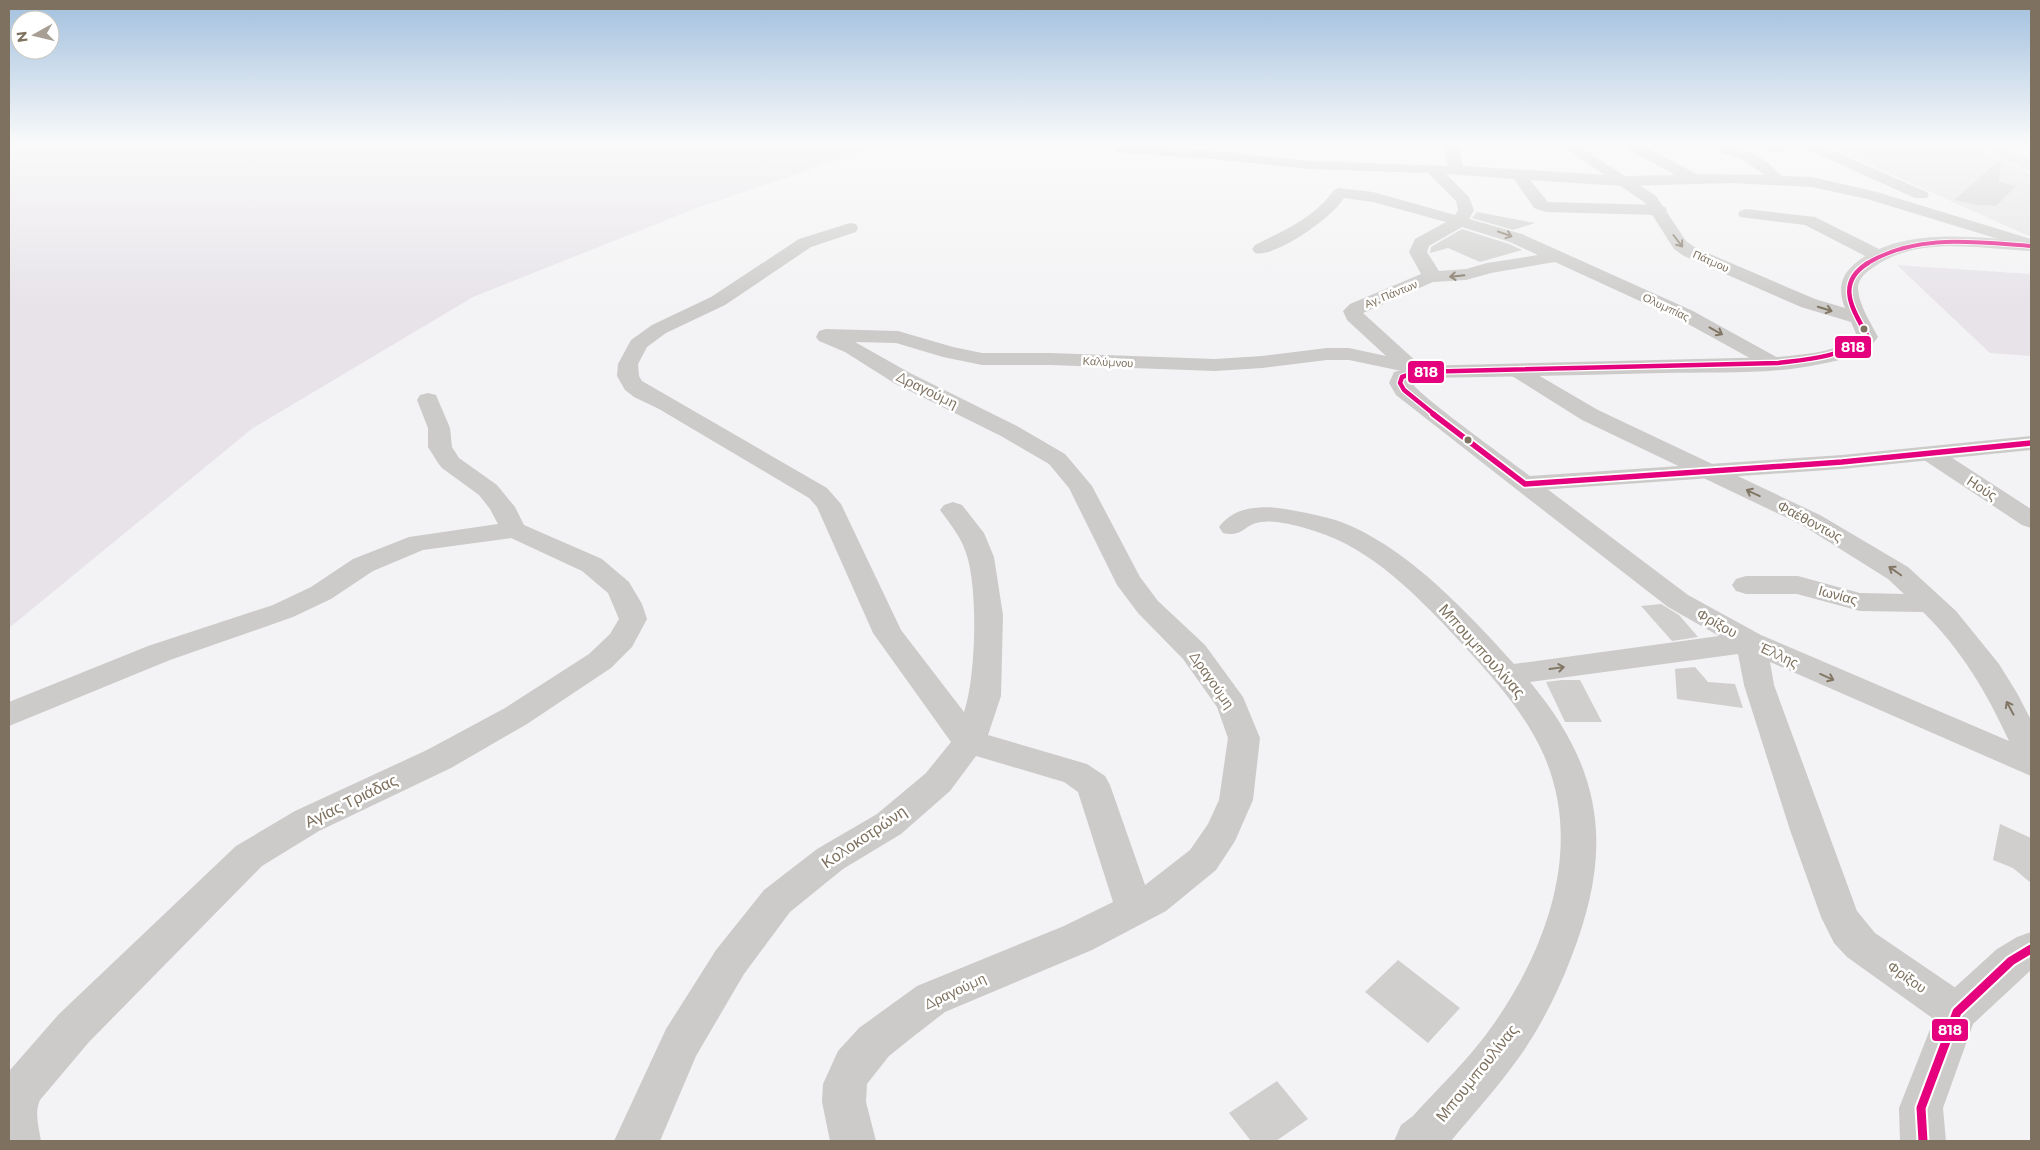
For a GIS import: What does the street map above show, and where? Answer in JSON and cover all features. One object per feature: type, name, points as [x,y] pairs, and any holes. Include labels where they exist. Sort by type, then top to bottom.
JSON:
[{"type":"street","points":[[1261,249],[1323,213],[1336,199]]},
{"type":"street","name":"Ολυμπίας","points":[[1375,199],[1393,202],[1459,222],[1482,226],[1516,238],[1686,315],[1773,363]]},
{"type":"street","points":[[1459,222],[1466,210],[1462,199]]},
{"type":"street","points":[[1535,199],[1540,205],[1546,207],[1659,210]]},
{"type":"street","name":"Πάτμου","points":[[1650,199],[1680,245],[1690,252],[1808,303],[1858,318]]},
{"type":"street","points":[[1881,199],[2030,245]]},
{"type":"street","points":[[1928,199],[2030,245]]},
{"type":"street","points":[[1746,214],[1809,220],[1878,256]]},
{"type":"street","name":"Αγ. Πάντων","points":[[1414,370],[1354,316],[1353,311],[1429,277],[1430,272],[1418,252],[1419,248],[1422,243],[1459,222]]},
{"type":"street","points":[[850,228],[805,243],[718,301],[649,334],[638,344],[628,364],[628,376],[633,384],[642,392],[667,404],[818,493],[828,504],[866,580],[888,633],[969,742],[1075,773],[1093,785],[1134,909]]},
{"type":"street","points":[[1414,370],[1519,372],[1773,363],[1814,359],[1851,350],[1862,344],[1868,337],[1858,318],[1849,288],[1852,279],[1862,266],[1878,256],[1896,248],[1926,243],[2030,245]]},
{"type":"street","points":[[1429,277],[1462,276],[1477,273],[1487,268],[1556,257]]},
{"type":"street","name":"Καλύμνου","points":[[841,344],[826,337],[826,335],[898,337],[950,353],[982,359],[1050,359],[1215,365],[1262,362],[1327,354],[1349,354],[1414,370]]},
{"type":"street","name":"Δραγούμη","points":[[841,344],[902,378],[1009,431],[1057,459],[1080,486],[1134,588],[1148,607],[1194,652],[1232,705],[1244,738],[1236,800],[1222,832],[1202,860],[1153,900],[1078,938],[931,999],[874,1042],[853,1066],[846,1084],[844,1102],[853,1141]]},
{"type":"street","name":"Φρίξου","points":[[1414,370],[1402,377],[1400,383],[1404,390],[1678,601],[1751,642],[1759,685],[1808,830],[1840,917],[1848,931],[1861,945],[1957,1012]]},
{"type":"street","name":"Φαέθοντως","points":[[1519,372],[1590,415],[1811,520],[1898,573],[1932,603],[1988,671],[2006,701],[2031,752]]},
{"type":"street","points":[[9,715],[159,653],[283,611],[321,593],[362,565],[418,543],[514,530],[502,507],[488,490],[450,463],[440,447],[439,428],[428,400]]},
{"type":"street","points":[[1525,484],[1712,473],[1932,455],[2031,443]]},
{"type":"street","name":"Ηούς","points":[[1932,455],[2031,520]]},
{"type":"street","name":"Κολοκοτρώνη","points":[[637,1141],[681,1043],[730,962],[777,901],[830,859],[889,824],[938,782],[969,742],[985,696],[989,615],[981,557],[971,533],[953,510]]},
{"type":"street","name":"Μπουμπουλίνας","points":[[1232,527],[1244,517],[1264,512],[1313,522],[1342,532],[1388,560],[1428,594],[1508,675],[1540,717],[1565,765],[1578,812],[1580,835],[1577,873],[1566,919],[1525,1012],[1506,1041],[1429,1132],[1417,1141]]},
{"type":"street","name":"Αγίας Τριάδας","points":[[18,1141],[15,1123],[16,1104],[25,1085],[74,1028],[249,856],[307,821],[438,759],[516,716],[600,661],[622,640],[633,618],[619,588],[592,565],[514,530]]},
{"type":"street","name":"Ιωνίας","points":[[1746,585],[1798,586],[1860,602],[1932,603]]},
{"type":"street","name":"Έλλης","points":[[1508,675],[1751,642],[2031,764]]},
{"type":"street","points":[[1922,1141],[1921,1108],[1957,1012],[2025,962]]},
{"type":"shaded area","points":[[9,199],[724,199],[473,297],[253,428],[9,628]]},
{"type":"shaded area","points":[[1946,199],[2031,199],[2031,237]]},
{"type":"shaded area","points":[[1897,265],[2031,274],[2031,356],[1990,353]]},
{"type":"building","points":[[2003,199],[1996,206],[1977,205],[1954,200]]},
{"type":"building","points":[[1477,212],[1535,223],[1513,230],[1472,218]]},
{"type":"building","points":[[1462,229],[1522,250],[1480,262],[1448,248],[1430,253],[1431,247]]},
{"type":"building","points":[[1661,604],[1679,615],[1698,637],[1672,641],[1641,606]]},
{"type":"building","points":[[1695,667],[1708,682],[1735,684],[1743,708],[1677,699],[1675,669]]},
{"type":"building","points":[[1580,680],[1602,722],[1565,722],[1546,682]]},
{"type":"building","points":[[2000,824],[2031,838],[2031,883],[2013,868],[1993,860]]},
{"type":"building","points":[[1398,960],[1460,1008],[1428,1043],[1365,992]]},
{"type":"building","points":[[1277,1081],[1308,1119],[1276,1141],[1251,1141],[1229,1113]]},
{"type":"transit line","name":"818","points":[[2031,246],[1944,241],[1901,247],[1881,255],[1858,270],[1852,278],[1849,287],[1853,307],[1868,337],[1856,346],[1821,358],[1778,363],[1417,372],[1402,377],[1400,383],[1404,390],[1422,405],[1525,484],[1842,462],[2031,443]]},
{"type":"transit line","name":"818","points":[[1923,1141],[1921,1108],[1957,1012],[2011,961],[2031,949]]}]
